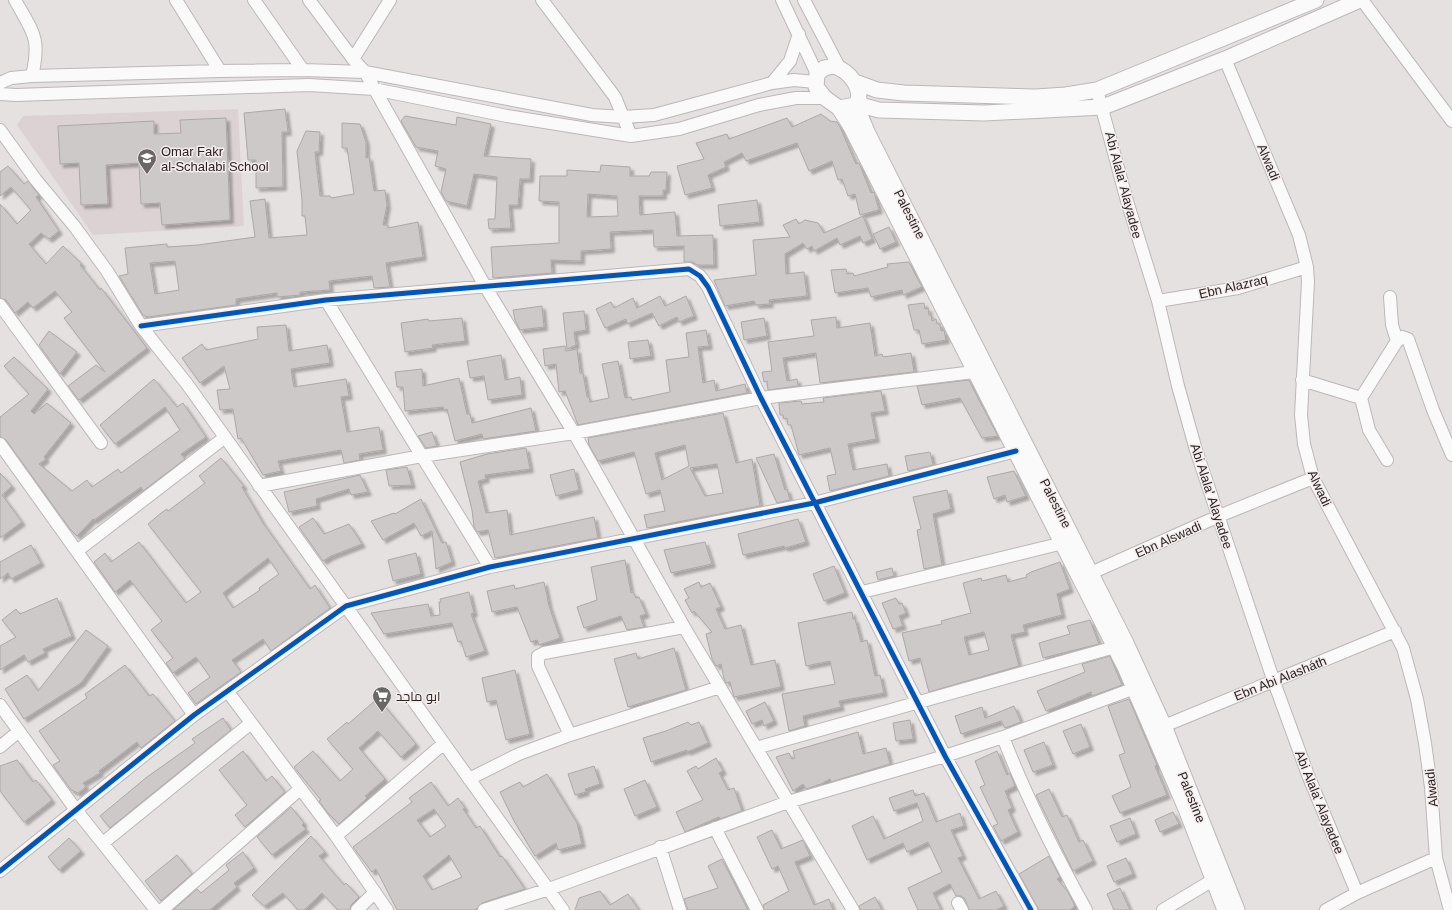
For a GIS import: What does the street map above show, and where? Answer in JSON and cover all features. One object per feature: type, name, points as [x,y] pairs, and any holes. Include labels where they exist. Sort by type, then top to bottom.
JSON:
[{"type":"main road","points":[[857,103],[859,94],[855,82],[850,75],[839,67],[828,67],[816,78],[816,87],[825,98],[839,108],[857,103],[879,110],[984,113],[1104,107],[1225,59],[1361,0]]},
{"type":"main road","points":[[855,82],[877,90],[904,93],[1036,97],[1066,95],[1097,90],[1311,1]]},
{"type":"main road","name":"Palestine","points":[[857,103],[868,134],[981,371],[1016,451],[1091,573],[1126,643],[1164,726],[1237,910]]},
{"type":"main road","name":"Palestine","points":[[839,108],[851,127],[981,371],[1052,509],[1063,543],[1135,688],[1184,802],[1225,910]]},
{"type":"main road","points":[[868,134],[871,121],[879,110]]},
{"type":"street","points":[[15,0],[35,37],[36,55],[32,76]]},
{"type":"street","points":[[176,0],[220,71]]},
{"type":"street","points":[[254,0],[303,70]]},
{"type":"street","points":[[309,0],[353,59],[365,72],[485,286],[574,433],[684,628],[853,910]]},
{"type":"street","points":[[353,59],[390,0]]},
{"type":"street","points":[[542,0],[614,97],[631,136]]},
{"type":"street","points":[[0,83],[11,78],[32,76],[303,70],[365,72],[592,115],[623,117],[654,114],[772,83],[816,78],[799,34],[782,0]]},
{"type":"street","points":[[804,0],[839,67]]},
{"type":"street","points":[[1361,0],[1452,121]]},
{"type":"street","points":[[772,83],[790,61],[799,34]]},
{"type":"street","name":"Alwadi","points":[[1225,59],[1300,235],[1307,268],[1301,415],[1304,444],[1313,478],[1404,648],[1425,743],[1431,786],[1436,858],[1450,910]]},
{"type":"street","points":[[0,94],[16,95],[309,85],[374,89],[507,116],[631,136],[679,129],[759,105],[796,98],[825,98]]},
{"type":"street","name":"Abi Alala' Alayadee","points":[[1097,90],[1104,107],[1128,201],[1158,300],[1180,393],[1196,450],[1274,682],[1308,776],[1358,893]]},
{"type":"street","points":[[0,130],[19,158],[75,227],[107,271],[141,326],[187,384],[224,438],[563,910]]},
{"type":"street","name":"Ebn Alazraq","points":[[1158,300],[1238,288],[1307,268]]},
{"type":"street","points":[[141,326],[326,300],[690,269],[700,276],[708,287],[761,398],[814,503],[862,592],[945,756],[1031,910]]},
{"type":"street","points":[[1390,296],[1392,325],[1397,341]]},
{"type":"street","points":[[326,300],[490,567]]},
{"type":"street","points":[[0,305],[101,443]]},
{"type":"street","points":[[1387,460],[1369,430],[1361,398],[1397,341],[1402,337],[1408,339],[1433,410],[1452,455]]},
{"type":"street","points":[[259,486],[422,456],[574,433],[761,398],[981,371]]},
{"type":"street","points":[[1302,380],[1361,398]]},
{"type":"street","points":[[77,551],[224,438]]},
{"type":"street","points":[[0,444],[194,715]]},
{"type":"street","points":[[0,871],[194,715],[346,606],[490,567],[634,537],[814,503],[1016,451]]},
{"type":"street","name":"Ebn Alswadi","points":[[1091,573],[1219,516],[1313,478]]},
{"type":"street","points":[[862,592],[1063,543]]},
{"type":"street","points":[[570,735],[538,666],[538,656],[544,653],[684,628]]},
{"type":"street","name":"Ebn Abi Alasháth","points":[[1164,726],[1243,692],[1274,682],[1395,630]]},
{"type":"street","points":[[756,748],[1115,647]]},
{"type":"street","points":[[469,779],[519,754],[570,735],[720,686]]},
{"type":"street","points":[[484,910],[549,889],[660,847],[788,802],[945,756],[1003,737],[1135,688]]},
{"type":"street","points":[[228,692],[336,836],[387,910]]},
{"type":"street","points":[[0,705],[76,810],[156,910]]},
{"type":"street","points":[[103,843],[251,723]]},
{"type":"street","points":[[0,747],[19,731]]},
{"type":"street","points":[[1003,737],[1041,827],[1086,910]]},
{"type":"street","points":[[336,836],[443,744]]},
{"type":"street","points":[[162,910],[300,789]]},
{"type":"street","points":[[715,828],[757,910]]},
{"type":"street","points":[[660,847],[680,910]]},
{"type":"street","points":[[1326,910],[1358,893],[1436,858]]},
{"type":"street","points":[[1163,910],[1214,880]]},
{"type":"street","points":[[357,910],[375,892]]},
{"type":"shaded area","name":"Omar Fakr al-Schalabi School","points":[[238,109],[244,226],[93,235],[17,125],[23,116]]},
{"type":"building","points":[[285,109],[288,132],[282,132],[283,187],[256,188],[256,160],[248,160],[244,113]]},
{"type":"building","points":[[821,114],[830,121],[837,122],[856,164],[859,163],[871,193],[874,192],[879,210],[860,215],[855,194],[848,196],[842,179],[838,180],[832,161],[809,171],[797,143],[746,161],[742,153],[724,162],[726,167],[708,175],[712,188],[685,195],[677,166],[704,159],[696,143],[727,134],[729,139],[787,118],[792,127]]},
{"type":"building","points":[[405,116],[456,125],[457,117],[491,124],[484,156],[531,159],[530,179],[520,179],[518,205],[509,205],[511,228],[489,229],[488,219],[495,219],[497,177],[474,174],[467,206],[446,201],[441,192],[446,169],[435,166],[438,151],[416,147],[401,121]]},
{"type":"building","points":[[226,118],[230,220],[162,225],[160,203],[141,204],[139,163],[106,165],[108,204],[81,205],[79,163],[60,164],[58,126],[154,121],[154,134],[181,133],[180,120]]},
{"type":"building","points":[[342,123],[360,124],[366,142],[366,158],[369,157],[374,191],[385,190],[387,205],[383,225],[388,225],[388,228],[418,222],[423,257],[386,263],[390,287],[374,288],[372,276],[329,281],[330,290],[300,292],[300,295],[277,297],[277,293],[236,299],[236,305],[148,317],[143,315],[119,276],[128,274],[125,248],[167,244],[167,247],[198,245],[255,237],[250,201],[265,199],[269,238],[307,235],[305,216],[302,216],[302,200],[297,151],[306,131],[320,132],[319,152],[315,152],[320,196],[330,196],[331,198],[354,194],[347,148],[342,148]],"holes":[[[175,261],[179,290],[155,294],[150,263]]]},
{"type":"building","points":[[601,165],[630,167],[630,176],[649,176],[651,172],[667,172],[666,190],[663,190],[663,196],[639,196],[640,215],[675,212],[677,236],[713,235],[714,265],[697,265],[693,262],[684,262],[684,246],[654,247],[653,230],[610,232],[611,249],[581,251],[581,261],[551,260],[552,273],[493,278],[491,247],[559,243],[559,202],[539,201],[540,176],[567,176],[567,170],[600,172]],"holes":[[[588,194],[617,196],[618,216],[587,217]]]},
{"type":"building","points":[[8,166],[24,184],[28,181],[39,195],[36,197],[59,231],[49,239],[41,233],[29,244],[46,264],[63,246],[82,264],[80,265],[100,290],[101,288],[147,348],[79,400],[68,386],[96,365],[105,372],[64,318],[72,312],[55,291],[33,308],[28,302],[15,313],[6,300],[0,298],[0,204],[17,224],[31,210],[11,187],[0,196],[0,172]]},
{"type":"building","points":[[757,200],[760,222],[720,226],[718,205]]},
{"type":"building","points":[[863,216],[872,239],[863,243],[860,236],[840,245],[837,238],[814,251],[812,246],[807,249],[803,243],[785,254],[786,274],[804,272],[807,296],[769,300],[770,304],[756,305],[754,301],[725,306],[714,280],[756,275],[753,240],[790,237],[783,225],[796,219],[799,224],[805,220],[818,223],[824,233]]},
{"type":"building","points":[[889,227],[896,242],[880,249],[873,234]]},
{"type":"building","points":[[909,262],[922,287],[903,295],[902,290],[871,297],[868,288],[835,293],[831,270],[846,269],[847,274],[853,273],[854,276],[888,267],[887,264]]},
{"type":"building","points":[[660,296],[665,306],[686,296],[694,316],[679,322],[677,317],[659,326],[652,313],[627,324],[626,319],[605,328],[596,309],[611,302],[614,308],[633,298],[637,308]]},
{"type":"building","points":[[924,303],[925,309],[928,308],[932,321],[936,319],[937,324],[940,324],[941,331],[944,330],[946,340],[922,344],[919,330],[914,330],[908,305]]},
{"type":"building","points":[[542,306],[544,327],[520,330],[515,320],[513,310]]},
{"type":"building","points":[[584,311],[586,330],[574,332],[576,345],[567,349],[563,313]]},
{"type":"building","points":[[836,317],[837,328],[870,323],[875,356],[882,354],[883,357],[911,353],[914,372],[820,383],[816,353],[783,358],[787,381],[797,379],[798,386],[768,390],[767,381],[764,382],[762,372],[772,371],[768,342],[814,336],[811,320]]},
{"type":"building","points":[[462,318],[465,341],[432,345],[433,348],[405,352],[401,323],[428,319],[429,321]]},
{"type":"building","points":[[764,318],[767,336],[744,340],[741,322]]},
{"type":"building","points":[[286,325],[289,351],[327,345],[330,363],[291,369],[294,387],[346,379],[349,396],[341,397],[347,432],[379,427],[383,450],[359,454],[360,460],[344,463],[341,450],[278,461],[281,471],[263,475],[241,438],[238,439],[233,409],[220,410],[217,390],[230,389],[224,366],[200,383],[182,358],[202,344],[206,350],[258,339],[257,327]]},
{"type":"building","points":[[706,330],[709,346],[698,347],[703,383],[714,380],[716,391],[745,384],[747,393],[578,425],[565,391],[559,392],[556,364],[545,366],[543,349],[565,346],[566,351],[577,349],[580,373],[583,373],[587,397],[589,397],[590,402],[609,398],[602,364],[618,361],[625,398],[631,397],[632,400],[670,392],[666,360],[689,357],[686,333]]},
{"type":"building","points":[[49,331],[77,352],[60,374],[39,345]]},
{"type":"building","points":[[648,340],[651,356],[630,359],[628,342]]},
{"type":"building","points":[[501,355],[505,380],[520,377],[522,395],[488,400],[484,376],[470,378],[467,361]]},
{"type":"building","points":[[14,357],[48,389],[31,411],[34,414],[47,403],[71,423],[44,457],[46,459],[39,464],[72,491],[87,480],[92,487],[118,469],[121,473],[180,430],[165,407],[115,444],[100,425],[154,379],[177,407],[183,403],[206,437],[181,454],[185,459],[143,491],[141,487],[94,520],[93,519],[77,536],[70,529],[6,440],[0,437],[0,417],[29,394],[4,366]]},
{"type":"building","points":[[422,369],[423,386],[459,378],[467,414],[470,414],[472,423],[531,408],[536,431],[483,439],[482,434],[455,441],[447,409],[444,410],[443,407],[405,411],[403,387],[397,387],[395,372]]},
{"type":"building","points":[[969,380],[998,436],[982,438],[960,398],[922,405],[917,386]]},
{"type":"building","points":[[881,391],[885,411],[871,413],[876,439],[848,444],[853,470],[887,464],[889,476],[830,491],[827,476],[836,474],[830,448],[799,455],[791,425],[788,425],[787,418],[784,419],[783,415],[780,415],[779,403],[801,401],[802,404],[824,402],[823,398]]},
{"type":"building","points":[[723,413],[736,463],[752,459],[760,506],[647,528],[644,515],[665,511],[660,490],[646,494],[634,452],[598,461],[589,445],[588,438]],"holes":[[[685,445],[689,466],[662,480],[655,453]],[[717,464],[723,493],[705,496],[690,468]]]},
{"type":"building","points":[[432,432],[437,446],[426,448],[418,436]]},
{"type":"building","points":[[526,448],[530,469],[485,475],[486,479],[478,481],[486,513],[507,510],[510,535],[594,517],[598,538],[495,558],[488,530],[477,532],[474,527],[472,510],[460,462],[487,454]]},
{"type":"building","points":[[930,452],[933,465],[908,471],[905,456]]},
{"type":"building","points":[[774,454],[785,490],[787,489],[790,500],[777,503],[756,458]]},
{"type":"building","points":[[221,458],[244,486],[242,487],[263,523],[310,589],[315,585],[330,608],[271,651],[263,639],[232,660],[241,672],[196,704],[188,693],[210,677],[196,657],[173,673],[166,663],[173,658],[151,630],[162,621],[130,580],[115,592],[94,562],[105,553],[111,562],[139,542],[186,603],[201,592],[148,524],[161,513],[167,509],[168,511],[205,483],[199,476]],"holes":[[[268,558],[279,574],[259,588],[260,590],[233,608],[223,593]]]},
{"type":"building","points":[[407,467],[412,485],[389,486],[386,470]]},
{"type":"building","points":[[574,469],[579,490],[556,496],[550,475]]},
{"type":"building","points":[[1014,471],[1026,496],[1007,502],[1005,495],[994,499],[987,477]]},
{"type":"building","points":[[0,473],[12,486],[2,495],[22,522],[0,538]]},
{"type":"building","points":[[360,475],[368,492],[351,495],[349,489],[316,499],[317,506],[289,512],[284,492]]},
{"type":"building","points":[[947,490],[951,509],[933,514],[942,565],[924,569],[917,530],[921,529],[913,497]]},
{"type":"building","points":[[421,499],[442,543],[446,542],[452,562],[436,569],[432,531],[421,536],[414,523],[383,540],[371,521],[394,513],[395,514]]},
{"type":"building","points":[[313,518],[324,534],[349,524],[362,544],[331,556],[323,561],[299,527]]},
{"type":"building","points":[[798,519],[806,542],[785,548],[784,546],[743,555],[738,534]]},
{"type":"building","points":[[705,542],[712,564],[671,573],[664,550]]},
{"type":"building","points":[[31,545],[41,563],[11,579],[8,573],[0,579],[0,562]]},
{"type":"building","points":[[416,553],[421,574],[393,581],[388,560]]},
{"type":"building","points":[[625,560],[631,593],[633,592],[636,598],[639,597],[646,614],[640,616],[644,627],[627,630],[621,616],[584,628],[577,607],[597,600],[591,567]]},
{"type":"building","points":[[1060,562],[1070,589],[1057,594],[1062,615],[1023,625],[1025,632],[1011,635],[1019,666],[929,692],[920,658],[909,661],[902,633],[942,624],[941,621],[971,613],[963,583],[981,578],[982,581],[1006,575],[1008,582],[1027,577],[1026,575]],"holes":[[[984,632],[989,650],[969,655],[964,637]]]},
{"type":"building","points":[[834,566],[845,593],[824,601],[813,574]]},
{"type":"building","points":[[892,568],[894,576],[878,580],[876,572]]},
{"type":"building","points":[[544,582],[549,606],[560,638],[539,645],[537,640],[531,642],[517,607],[492,612],[487,591],[514,585],[515,589]]},
{"type":"building","points":[[699,582],[701,587],[710,583],[721,607],[716,609],[725,629],[741,625],[751,665],[775,660],[781,687],[734,697],[730,682],[726,683],[724,679],[721,664],[716,666],[712,659],[706,634],[712,632],[694,611],[692,613],[685,600],[689,598],[684,589]]},
{"type":"building","points":[[469,592],[474,613],[471,614],[485,651],[466,657],[461,641],[458,642],[452,623],[384,634],[371,613],[428,604],[431,616],[440,615],[440,599]]},
{"type":"building","points":[[57,598],[72,636],[43,649],[45,653],[28,662],[24,655],[0,670],[0,646],[16,637],[2,620],[16,609],[20,614]]},
{"type":"building","points":[[896,598],[899,604],[902,603],[906,613],[899,616],[903,626],[893,629],[882,603]]},
{"type":"building","points":[[852,612],[861,642],[867,640],[875,676],[880,675],[884,693],[839,701],[841,707],[803,716],[805,726],[789,731],[782,694],[835,684],[830,661],[806,666],[798,623]]},
{"type":"building","points":[[1090,620],[1099,644],[1043,658],[1039,643],[1070,634],[1067,626]]},
{"type":"building","points":[[86,630],[108,646],[81,683],[24,719],[5,689],[27,675],[38,691]]},
{"type":"building","points":[[674,648],[686,690],[628,707],[614,659],[636,653],[638,659]]},
{"type":"building","points":[[1110,656],[1122,685],[1092,696],[1091,692],[1046,711],[1037,691],[1085,672],[1082,664]]},
{"type":"building","points":[[125,665],[149,696],[153,694],[175,721],[141,748],[137,742],[99,771],[100,773],[83,783],[86,787],[78,793],[71,790],[53,765],[60,761],[39,731],[87,698],[85,694]]},
{"type":"building","points":[[515,670],[530,734],[506,740],[496,700],[487,702],[482,678]]},
{"type":"building","points":[[378,698],[416,744],[401,757],[378,731],[359,748],[385,779],[365,796],[367,798],[339,824],[328,813],[319,801],[321,800],[294,767],[313,751],[340,781],[353,769],[327,739],[347,722],[348,724]]},
{"type":"building","points":[[1129,699],[1157,765],[1155,766],[1167,795],[1120,813],[1112,796],[1131,787],[1119,755],[1125,753],[1108,706]]},
{"type":"building","points":[[765,702],[774,721],[764,726],[762,720],[752,724],[746,711]]},
{"type":"building","points":[[1014,706],[1021,722],[1005,728],[1001,721],[961,734],[955,716],[982,707],[985,718]]},
{"type":"building","points":[[223,718],[231,730],[110,828],[100,816],[147,777],[195,743],[192,739]]},
{"type":"building","points":[[910,720],[913,739],[896,741],[893,723]]},
{"type":"building","points":[[688,722],[691,725],[699,722],[708,743],[687,752],[687,750],[651,762],[643,738]]},
{"type":"building","points":[[1081,724],[1090,747],[1073,754],[1063,731]]},
{"type":"building","points":[[858,732],[863,754],[886,748],[890,764],[831,782],[830,779],[806,789],[803,784],[793,791],[776,757],[789,753],[792,759],[795,758],[793,751]]},
{"type":"building","points":[[1044,742],[1053,765],[1033,772],[1024,750]]},
{"type":"building","points":[[243,751],[266,781],[272,776],[285,792],[245,827],[235,815],[247,805],[219,770]]},
{"type":"building","points":[[997,751],[1007,775],[1010,773],[1015,786],[1005,791],[1012,808],[1008,810],[1018,832],[1001,841],[993,826],[998,824],[980,787],[985,785],[975,761]]},
{"type":"building","points":[[716,758],[723,771],[719,773],[728,790],[734,788],[742,811],[720,819],[719,817],[685,832],[676,812],[703,800],[687,771],[696,766],[698,769]]},
{"type":"building","points":[[17,760],[33,782],[36,780],[52,800],[24,822],[0,791],[0,766]]},
{"type":"building","points":[[594,766],[600,784],[585,789],[586,792],[575,795],[568,774]]},
{"type":"building","points":[[547,774],[577,823],[582,844],[558,850],[556,843],[535,856],[514,821],[500,792],[520,782],[523,787]]},
{"type":"building","points":[[645,780],[657,807],[635,816],[624,789]]},
{"type":"building","points":[[431,782],[448,806],[458,798],[465,808],[463,809],[476,828],[480,826],[500,857],[502,856],[525,889],[482,903],[477,909],[473,910],[397,910],[376,869],[372,872],[353,847],[412,802],[409,798]],"holes":[[[434,809],[446,826],[430,837],[417,820]],[[449,855],[462,877],[432,890],[423,876]]]},
{"type":"building","points":[[1049,789],[1062,817],[1067,815],[1079,842],[1083,840],[1093,861],[1073,871],[1036,795]]},
{"type":"building","points":[[913,790],[915,796],[924,793],[936,822],[960,813],[964,826],[951,830],[963,856],[958,858],[979,899],[996,891],[1004,906],[996,910],[969,910],[965,899],[961,896],[956,896],[950,884],[933,893],[941,910],[918,910],[908,888],[942,872],[928,842],[907,852],[903,843],[867,860],[852,826],[873,816],[884,839],[923,821],[917,803],[894,811],[889,798]]},
{"type":"building","points":[[291,807],[304,823],[302,825],[306,829],[272,855],[257,837]]},
{"type":"building","points":[[1173,812],[1179,824],[1160,832],[1155,820]]},
{"type":"building","points":[[1130,818],[1136,834],[1117,842],[1110,826]]},
{"type":"building","points":[[772,830],[781,849],[803,840],[810,856],[795,862],[814,905],[829,899],[833,910],[764,910],[763,905],[789,891],[778,866],[772,869],[757,837]]},
{"type":"building","points":[[311,836],[325,852],[319,856],[344,885],[346,883],[359,897],[351,905],[350,910],[338,910],[322,893],[304,910],[298,910],[283,893],[264,906],[252,895]]},
{"type":"building","points":[[69,838],[81,851],[59,870],[48,857]]},
{"type":"building","points":[[243,852],[254,868],[234,883],[237,887],[210,910],[173,910],[197,889],[201,893],[229,870],[226,865]]},
{"type":"building","points":[[177,855],[192,874],[161,901],[145,881]]},
{"type":"building","points":[[1049,856],[1060,877],[1057,879],[1068,892],[1075,906],[1070,910],[1039,910],[1019,874]]},
{"type":"building","points":[[1126,858],[1133,874],[1114,882],[1107,866]]},
{"type":"building","points":[[722,859],[748,910],[688,910],[684,899],[718,888],[708,866]]},
{"type":"building","points":[[1120,888],[1130,910],[1114,910],[1107,894]]},
{"type":"building","points":[[600,891],[610,905],[628,894],[639,910],[575,910],[579,898]]},
{"type":"building","points":[[875,897],[882,910],[860,910],[859,906]]},
{"type":"cycle path","points":[[141,326],[326,300],[689,269],[700,276],[708,287],[761,398],[945,756],[1031,910]]},
{"type":"cycle path","points":[[0,871],[194,715],[346,606],[490,567],[814,503],[1016,451]]},
{"type":"place","name":"Omar Fakr al-Schalabi School","points":[[147,175]]},
{"type":"place","name":"ابو ماجد","points":[[382,713]]}]
